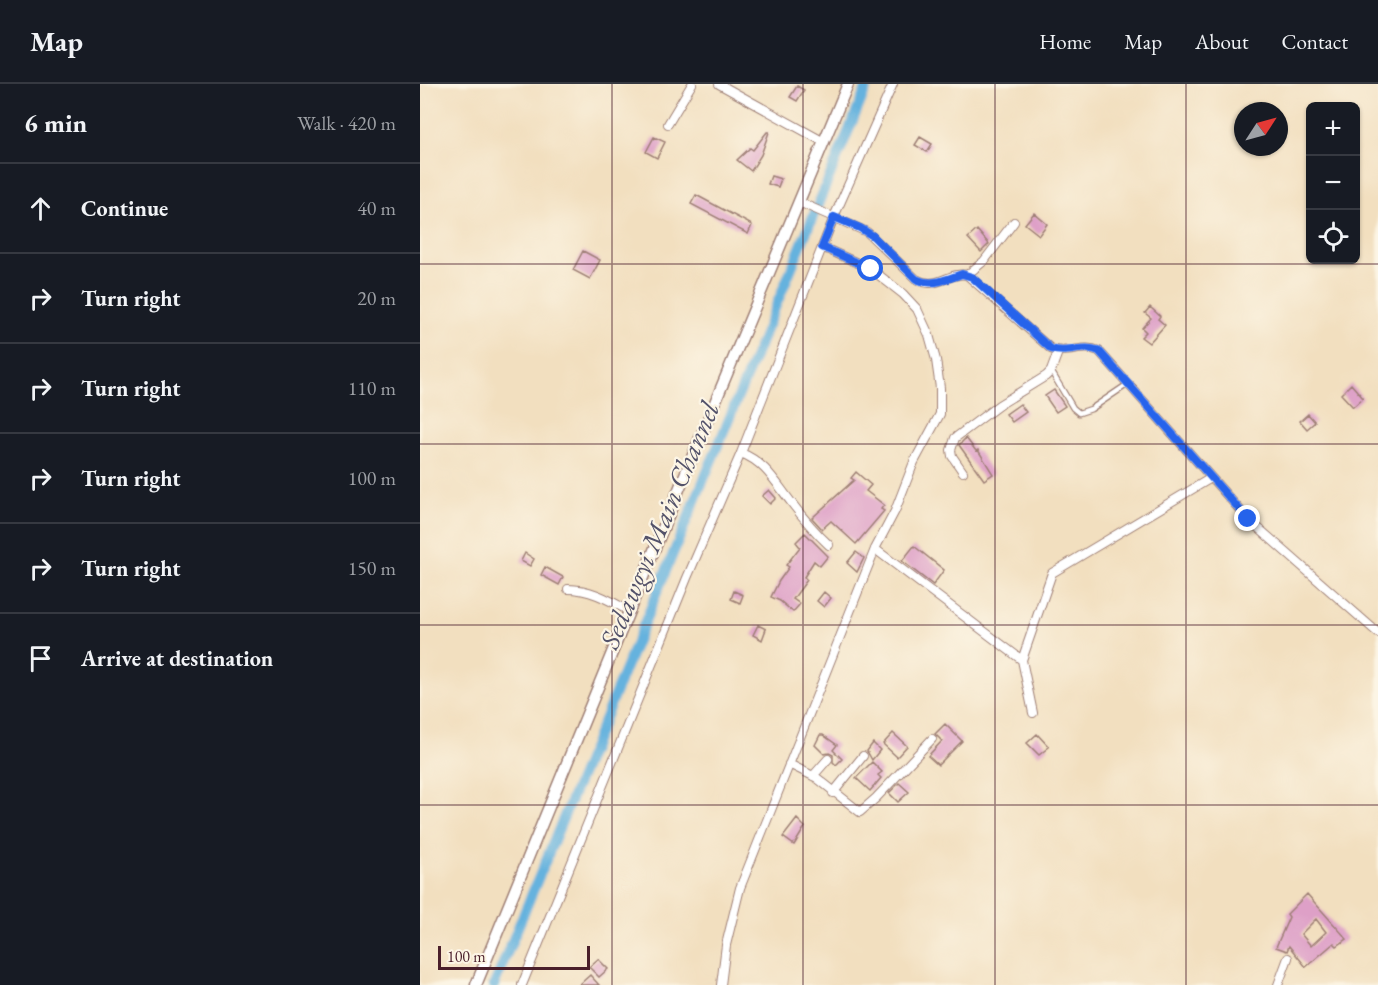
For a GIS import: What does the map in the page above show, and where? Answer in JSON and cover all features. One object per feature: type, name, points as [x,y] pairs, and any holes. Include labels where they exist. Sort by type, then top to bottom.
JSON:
[{"type":"street","points":[[668,124],[692,84]]},
{"type":"street","points":[[719,84],[824,142]]},
{"type":"street","points":[[476,985],[848,84]]},
{"type":"street","points":[[522,985],[682,589],[741,453],[832,216],[892,84]]},
{"type":"street","points":[[801,202],[867,232],[916,279],[922,282],[934,283],[962,274],[967,275],[1044,345],[1058,352],[1089,348],[1097,350],[1264,534],[1378,631]]},
{"type":"street","points":[[967,275],[984,261],[1014,222]]},
{"type":"street","points":[[721,985],[726,945],[740,888],[875,549],[939,414],[940,388],[936,360],[917,309],[903,294],[871,269],[822,247]]},
{"type":"street","points":[[963,472],[952,456],[951,450],[955,438],[971,424],[1029,388],[1051,371],[1058,352]]},
{"type":"street","points":[[741,453],[751,457],[765,468],[815,532],[830,545]]},
{"type":"street","points":[[1033,713],[1022,660],[1052,573],[1211,478]]},
{"type":"street","points":[[875,549],[1022,660]]},
{"type":"street","points":[[568,589],[582,589],[597,594],[629,611]]},
{"type":"street","points":[[789,764],[813,776],[860,812],[932,740]]},
{"type":"street","points":[[833,793],[863,756]]},
{"type":"street","points":[[813,776],[828,759]]},
{"type":"street","points":[[1278,985],[1288,958]]},
{"type":"lane","points":[[1051,371],[1073,408],[1079,413],[1091,409],[1128,384]]},
{"type":"building","points":[[797,86],[804,90],[797,101],[790,97]]},
{"type":"building","points":[[769,132],[761,155],[751,171],[737,160],[750,148],[753,150]]},
{"type":"building","points":[[654,137],[665,142],[657,158],[646,152]]},
{"type":"building","points":[[920,137],[932,144],[927,152],[915,145]]},
{"type":"building","points":[[771,176],[781,179],[778,187],[768,184]]},
{"type":"building","points":[[696,195],[752,225],[748,234],[691,204]]},
{"type":"building","points":[[1034,213],[1047,224],[1039,235],[1025,224]]},
{"type":"building","points":[[977,230],[989,244],[981,252],[968,238]]},
{"type":"building","points":[[583,251],[600,260],[590,279],[573,270]]},
{"type":"building","points":[[1150,307],[1160,316],[1158,319],[1165,325],[1149,343],[1141,337],[1146,332],[1142,328],[1151,318],[1145,313]]},
{"type":"building","points":[[1351,384],[1363,398],[1353,407],[1341,394]]},
{"type":"building","points":[[1054,390],[1065,406],[1056,412],[1045,396]]},
{"type":"building","points":[[1020,404],[1026,412],[1012,422],[1006,414]]},
{"type":"building","points":[[1308,414],[1315,422],[1307,429],[1300,421]]},
{"type":"building","points":[[966,438],[976,451],[978,450],[993,474],[984,480],[959,445]]},
{"type":"building","points":[[856,472],[871,485],[866,491],[884,505],[881,509],[884,511],[856,544],[831,521],[822,529],[812,518],[854,480],[851,478]]},
{"type":"building","points":[[769,490],[776,498],[770,504],[762,496]]},
{"type":"building","points":[[805,533],[828,556],[820,566],[814,561],[804,577],[807,580],[793,599],[800,604],[793,612],[771,597],[789,567],[786,565],[800,547],[796,542]]},
{"type":"building","points":[[914,546],[944,570],[933,585],[902,561]]},
{"type":"building","points":[[856,552],[864,558],[857,572],[847,563]]},
{"type":"building","points":[[525,553],[534,559],[530,566],[521,561]]},
{"type":"building","points":[[545,567],[563,577],[559,585],[541,575]]},
{"type":"building","points":[[734,591],[743,595],[740,603],[731,599]]},
{"type":"building","points":[[824,592],[831,598],[824,607],[817,601]]},
{"type":"building","points":[[758,625],[766,629],[762,640],[753,635]]},
{"type":"building","points":[[945,724],[962,741],[938,765],[928,756],[942,741],[935,734]]},
{"type":"building","points":[[893,733],[907,746],[897,757],[883,744]]},
{"type":"building","points":[[1037,734],[1049,747],[1039,755],[1027,743]]},
{"type":"building","points":[[820,735],[837,745],[833,750],[842,759],[836,765],[833,762],[833,755],[824,754],[815,745]]},
{"type":"building","points":[[873,743],[880,750],[872,760],[867,751]]},
{"type":"building","points":[[872,762],[882,772],[878,775],[881,778],[870,791],[856,778]]},
{"type":"building","points":[[899,783],[909,792],[898,802],[889,793]]},
{"type":"building","points":[[797,819],[805,827],[794,845],[783,837]]},
{"type":"building","points":[[1307,894],[1347,939],[1337,946],[1334,943],[1306,967],[1289,946],[1287,951],[1276,947],[1289,917],[1287,914]],"holes":[[[1316,919],[1326,932],[1311,946],[1301,934]]]},
{"type":"building","points":[[598,959],[608,969],[599,977],[589,967]]},
{"type":"building","points":[[590,975],[599,985],[579,985]]},
{"type":"waterway","name":"Sedawgyi Main Channel","points":[[494,985],[868,84]]},
{"type":"route","points":[[871,269],[822,247],[834,217],[873,236],[916,279],[922,282],[934,283],[962,274],[972,277],[1051,349],[1058,352],[1089,348],[1099,351],[1248,519]]}]
